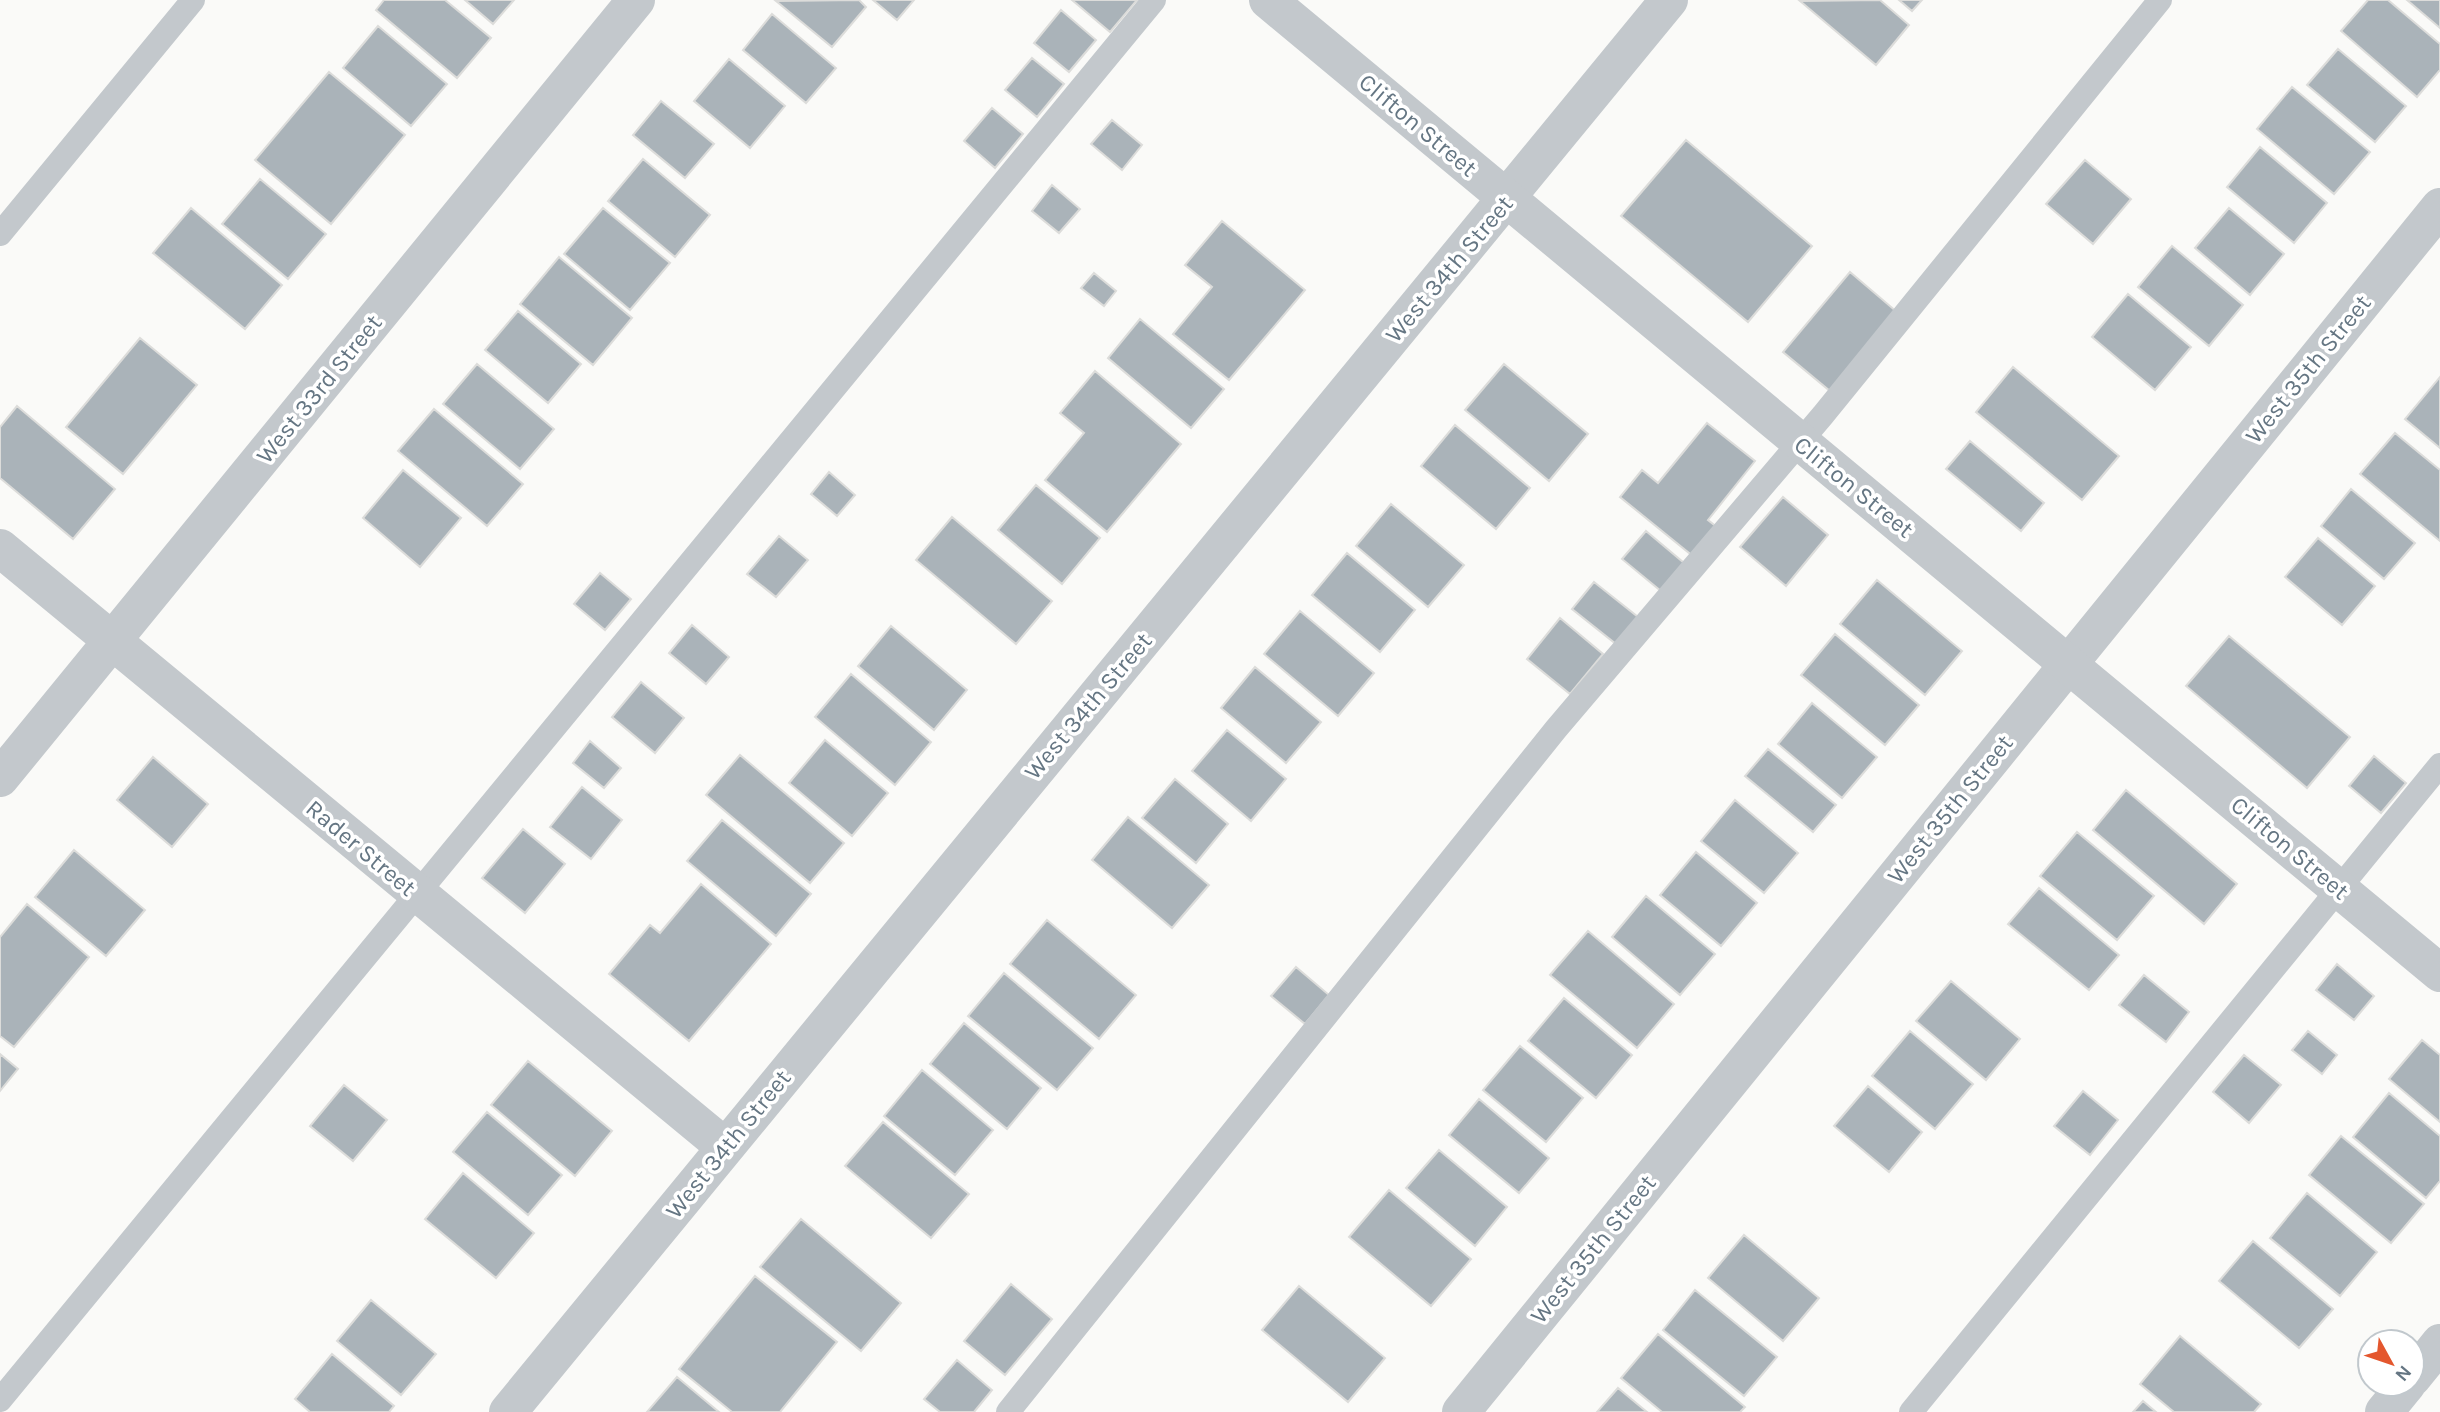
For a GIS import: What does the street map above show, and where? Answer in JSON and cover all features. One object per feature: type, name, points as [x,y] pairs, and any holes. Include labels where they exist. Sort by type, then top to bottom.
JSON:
[{"type":"street","name":"West 33rd Street","points":[[0,778],[636,0]]},
{"type":"street","name":"Clifton Street","points":[[1268,0],[2440,973]]},
{"type":"street","name":"West 34th Street","points":[[508,1412],[1669,0]]},
{"type":"street","name":"West 35th Street","points":[[1461,1412],[2440,207]]},
{"type":"street","name":"Rader Street","points":[[0,548],[725,1147]]},
{"type":"street","points":[[2426,1360],[2440,1343]]},
{"type":"street","points":[[2384,1412],[2396,1398]]},
{"type":"lane","points":[[0,234],[193,0]]},
{"type":"lane","points":[[0,1400],[1153,0]]},
{"type":"lane","points":[[1008,1412],[1556,729],[1800,443],[2160,0]]},
{"type":"lane","points":[[1911,1412],[2440,765]]},
{"type":"building","points":[[384,0],[445,0],[491,38],[457,78],[376,10]]},
{"type":"building","points":[[465,0],[514,0],[493,24]]},
{"type":"building","points":[[859,0],[866,7],[832,47],[776,1]]},
{"type":"building","points":[[873,0],[914,0],[897,20]]},
{"type":"building","points":[[1072,0],[1137,0],[1110,32]]},
{"type":"building","points":[[1880,0],[1909,25],[1876,65],[1800,1]]},
{"type":"building","points":[[1899,0],[1922,0],[1912,11]]},
{"type":"building","points":[[2368,0],[2388,0],[2440,44],[2440,70],[2417,97],[2341,31]]},
{"type":"building","points":[[2407,0],[2440,0],[2440,28]]},
{"type":"building","points":[[1061,10],[1096,40],[1069,72],[1034,43]]},
{"type":"building","points":[[772,14],[836,68],[806,103],[743,50]]},
{"type":"building","points":[[378,26],[447,84],[411,126],[343,68]]},
{"type":"building","points":[[2338,49],[2406,106],[2375,142],[2307,85]]},
{"type":"building","points":[[1032,58],[1064,84],[1037,117],[1005,90]]},
{"type":"building","points":[[729,59],[785,106],[750,148],[694,101]]},
{"type":"building","points":[[329,72],[405,135],[331,224],[255,160]]},
{"type":"building","points":[[2292,87],[2370,152],[2334,194],[2257,129]]},
{"type":"building","points":[[661,101],[714,144],[685,178],[633,135]]},
{"type":"building","points":[[992,108],[1023,134],[995,168],[964,141]]},
{"type":"building","points":[[1112,120],[1142,145],[1122,170],[1091,144]]},
{"type":"building","points":[[1686,140],[1812,246],[1748,322],[1621,216]]},
{"type":"building","points":[[2260,147],[2327,203],[2294,243],[2227,187]]},
{"type":"building","points":[[643,159],[710,215],[675,257],[608,201]]},
{"type":"building","points":[[2085,160],[2131,199],[2093,244],[2046,204]]},
{"type":"building","points":[[260,179],[326,234],[288,279],[222,224]]},
{"type":"building","points":[[1052,185],[1080,209],[1059,233],[1032,211]]},
{"type":"building","points":[[191,208],[282,285],[245,329],[153,253]]},
{"type":"building","points":[[603,208],[670,263],[630,310],[564,254]]},
{"type":"building","points":[[2229,208],[2284,254],[2250,295],[2195,248]]},
{"type":"building","points":[[1222,221],[1305,290],[1229,380],[1173,334],[1212,287],[1185,265]]},
{"type":"building","points":[[2172,246],[2243,305],[2209,346],[2138,287]]},
{"type":"building","points":[[559,257],[632,318],[593,365],[520,304]]},
{"type":"building","points":[[1850,272],[1897,312],[1830,391],[1783,352]]},
{"type":"building","points":[[1094,273],[1116,291],[1104,306],[1081,288]]},
{"type":"building","points":[[2128,294],[2191,347],[2155,390],[2092,337]]},
{"type":"building","points":[[518,311],[581,364],[548,403],[485,350]]},
{"type":"building","points":[[1140,319],[1224,389],[1191,428],[1108,358]]},
{"type":"building","points":[[140,338],[197,385],[123,474],[66,427]]},
{"type":"building","points":[[477,364],[554,429],[520,469],[443,404]]},
{"type":"building","points":[[1504,364],[1588,434],[1549,481],[1465,410]]},
{"type":"building","points":[[2013,367],[2119,456],[2082,500],[1976,412]]},
{"type":"building","points":[[1095,371],[1181,444],[1107,532],[1045,480],[1084,433],[1060,413]]},
{"type":"building","points":[[2440,377],[2440,448],[2405,419]]},
{"type":"building","points":[[17,406],[115,489],[73,539],[0,478],[0,427]]},
{"type":"building","points":[[434,409],[523,484],[487,526],[398,451]]},
{"type":"building","points":[[1707,423],[1755,461],[1708,520],[1718,528],[1694,557],[1620,497],[1642,470],[1658,483]]},
{"type":"building","points":[[1455,425],[1530,488],[1496,529],[1421,466]]},
{"type":"building","points":[[2395,433],[2440,470],[2440,541],[2360,474]]},
{"type":"building","points":[[1970,441],[2044,503],[2021,531],[1946,469]]},
{"type":"building","points":[[403,470],[461,518],[420,567],[363,518]]},
{"type":"building","points":[[829,472],[855,495],[837,516],[811,494]]},
{"type":"building","points":[[1036,485],[1100,538],[1062,584],[998,530]]},
{"type":"building","points":[[2351,489],[2415,543],[2384,579],[2321,526]]},
{"type":"building","points":[[1783,497],[1828,535],[1786,586],[1740,547]]},
{"type":"building","points":[[1391,504],[1464,565],[1428,607],[1356,546]]},
{"type":"building","points":[[952,517],[1052,601],[1016,644],[916,560]]},
{"type":"building","points":[[1646,531],[1690,568],[1667,596],[1622,559]]},
{"type":"building","points":[[779,536],[808,560],[776,597],[747,574]]},
{"type":"building","points":[[2318,538],[2375,586],[2342,625],[2285,577]]},
{"type":"building","points":[[1347,553],[1415,610],[1380,652],[1312,595]]},
{"type":"building","points":[[600,573],[631,599],[605,630],[574,604]]},
{"type":"building","points":[[1877,580],[1962,651],[1925,695],[1840,624]]},
{"type":"building","points":[[1594,582],[1638,617],[1616,644],[1572,609]]},
{"type":"building","points":[[1300,611],[1374,673],[1338,716],[1264,654]]},
{"type":"building","points":[[1560,618],[1603,654],[1570,694],[1527,659]]},
{"type":"building","points":[[692,625],[729,657],[706,684],[669,653]]},
{"type":"building","points":[[891,626],[967,690],[934,730],[858,666]]},
{"type":"building","points":[[1835,634],[1919,705],[1885,745],[1801,675]]},
{"type":"building","points":[[2229,636],[2350,737],[2307,788],[2186,686]]},
{"type":"building","points":[[1255,667],[1321,722],[1286,763],[1221,708]]},
{"type":"building","points":[[851,674],[931,742],[895,785],[815,717]]},
{"type":"building","points":[[641,682],[684,718],[655,753],[612,717]]},
{"type":"building","points":[[1812,703],[1877,757],[1842,798],[1778,744]]},
{"type":"building","points":[[1227,730],[1286,779],[1251,821],[1192,771]]},
{"type":"building","points":[[825,740],[888,793],[852,836],[789,783]]},
{"type":"building","points":[[590,741],[621,768],[604,788],[573,763]]},
{"type":"building","points":[[1768,749],[1836,805],[1813,832],[1745,776]]},
{"type":"building","points":[[740,755],[844,843],[810,883],[706,795]]},
{"type":"building","points":[[2374,756],[2406,783],[2381,813],[2349,786]]},
{"type":"building","points":[[153,757],[208,804],[172,847],[117,800]]},
{"type":"building","points":[[1175,779],[1228,824],[1196,863],[1142,818]]},
{"type":"building","points":[[582,787],[622,820],[591,859],[550,827]]},
{"type":"building","points":[[2126,790],[2237,884],[2204,924],[2093,830]]},
{"type":"building","points":[[1735,800],[1798,853],[1764,893],[1701,841]]},
{"type":"building","points":[[1128,817],[1209,885],[1172,928],[1092,860]]},
{"type":"building","points":[[722,820],[811,894],[776,936],[687,861]]},
{"type":"building","points":[[523,829],[565,864],[525,913],[482,878]]},
{"type":"building","points":[[2077,832],[2154,896],[2117,940],[2040,876]]},
{"type":"building","points":[[74,850],[145,910],[106,956],[35,897]]},
{"type":"building","points":[[1696,852],[1757,903],[1721,946],[1660,895]]},
{"type":"building","points":[[701,884],[771,944],[689,1041],[609,974],[650,925],[660,933]]},
{"type":"building","points":[[2039,888],[2119,955],[2089,990],[2008,924]]},
{"type":"building","points":[[1646,896],[1715,954],[1680,995],[1612,937]]},
{"type":"building","points":[[27,904],[89,957],[14,1047],[0,1036],[0,937]]},
{"type":"building","points":[[1047,920],[1136,995],[1099,1039],[1010,964]]},
{"type":"building","points":[[1588,931],[1674,1004],[1637,1048],[1550,975]]},
{"type":"building","points":[[2337,964],[2374,996],[2354,1020],[2316,990]]},
{"type":"building","points":[[1296,967],[1329,995],[1305,1024],[1271,996]]},
{"type":"building","points":[[1004,973],[1093,1048],[1057,1090],[968,1016]]},
{"type":"building","points":[[2144,975],[2189,1012],[2166,1042],[2119,1005]]},
{"type":"building","points":[[1951,981],[2020,1039],[1986,1080],[1916,1021]]},
{"type":"building","points":[[1564,998],[1632,1055],[1596,1098],[1528,1041]]},
{"type":"building","points":[[964,1023],[1041,1088],[1007,1129],[930,1064]]},
{"type":"building","points":[[1910,1031],[1973,1084],[1935,1129],[1872,1076]]},
{"type":"building","points":[[2308,1031],[2337,1055],[2322,1074],[2292,1050]]},
{"type":"building","points":[[2422,1040],[2440,1055],[2440,1122],[2389,1079]]},
{"type":"building","points":[[1520,1046],[1583,1098],[1546,1142],[1483,1090]]},
{"type":"building","points":[[0,1054],[18,1069],[0,1091]]},
{"type":"building","points":[[2244,1055],[2281,1085],[2249,1123],[2213,1092]]},
{"type":"building","points":[[528,1061],[612,1131],[575,1176],[491,1105]]},
{"type":"building","points":[[922,1070],[993,1130],[955,1175],[884,1116]]},
{"type":"building","points":[[344,1085],[387,1120],[353,1161],[310,1126]]},
{"type":"building","points":[[1868,1086],[1922,1132],[1889,1172],[1834,1126]]},
{"type":"building","points":[[2083,1091],[2118,1120],[2090,1155],[2054,1126]]},
{"type":"building","points":[[2389,1093],[2440,1136],[2440,1181],[2426,1198],[2353,1137]]},
{"type":"building","points":[[1479,1099],[1549,1158],[1519,1193],[1449,1135]]},
{"type":"building","points":[[487,1112],[562,1175],[528,1215],[453,1152]]},
{"type":"building","points":[[883,1122],[969,1194],[931,1238],[845,1166]]},
{"type":"building","points":[[2341,1136],[2424,1204],[2391,1243],[2309,1175]]},
{"type":"building","points":[[1439,1150],[1507,1207],[1475,1246],[1406,1188]]},
{"type":"building","points":[[463,1173],[534,1233],[496,1278],[425,1219]]},
{"type":"building","points":[[1389,1190],[1471,1259],[1431,1306],[1349,1237]]},
{"type":"building","points":[[2307,1193],[2377,1252],[2340,1296],[2270,1238]]},
{"type":"building","points":[[801,1219],[901,1303],[861,1351],[760,1267]]},
{"type":"building","points":[[1744,1235],[1819,1298],[1783,1341],[1708,1278]]},
{"type":"building","points":[[2253,1241],[2333,1309],[2299,1348],[2219,1281]]},
{"type":"building","points":[[755,1276],[837,1342],[780,1412],[732,1412],[679,1369]]},
{"type":"building","points":[[1011,1284],[1052,1319],[1005,1375],[964,1341]]},
{"type":"building","points":[[1299,1286],[1385,1358],[1348,1402],[1262,1330]]},
{"type":"building","points":[[1695,1290],[1777,1357],[1744,1396],[1663,1330]]},
{"type":"building","points":[[371,1300],[436,1354],[401,1395],[337,1341]]},
{"type":"building","points":[[1658,1334],[1745,1407],[1740,1412],[1662,1412],[1621,1378]]},
{"type":"building","points":[[2180,1336],[2261,1404],[2254,1412],[2174,1412],[2140,1384]]},
{"type":"building","points":[[332,1354],[394,1406],[389,1412],[310,1412],[295,1399]]},
{"type":"building","points":[[957,1360],[992,1390],[974,1412],[940,1412],[924,1399]]},
{"type":"building","points":[[677,1377],[719,1412],[647,1412]]},
{"type":"building","points":[[1618,1388],[1647,1412],[1597,1412]]},
{"type":"building","points":[[2143,1401],[2156,1412],[2133,1412]]}]
